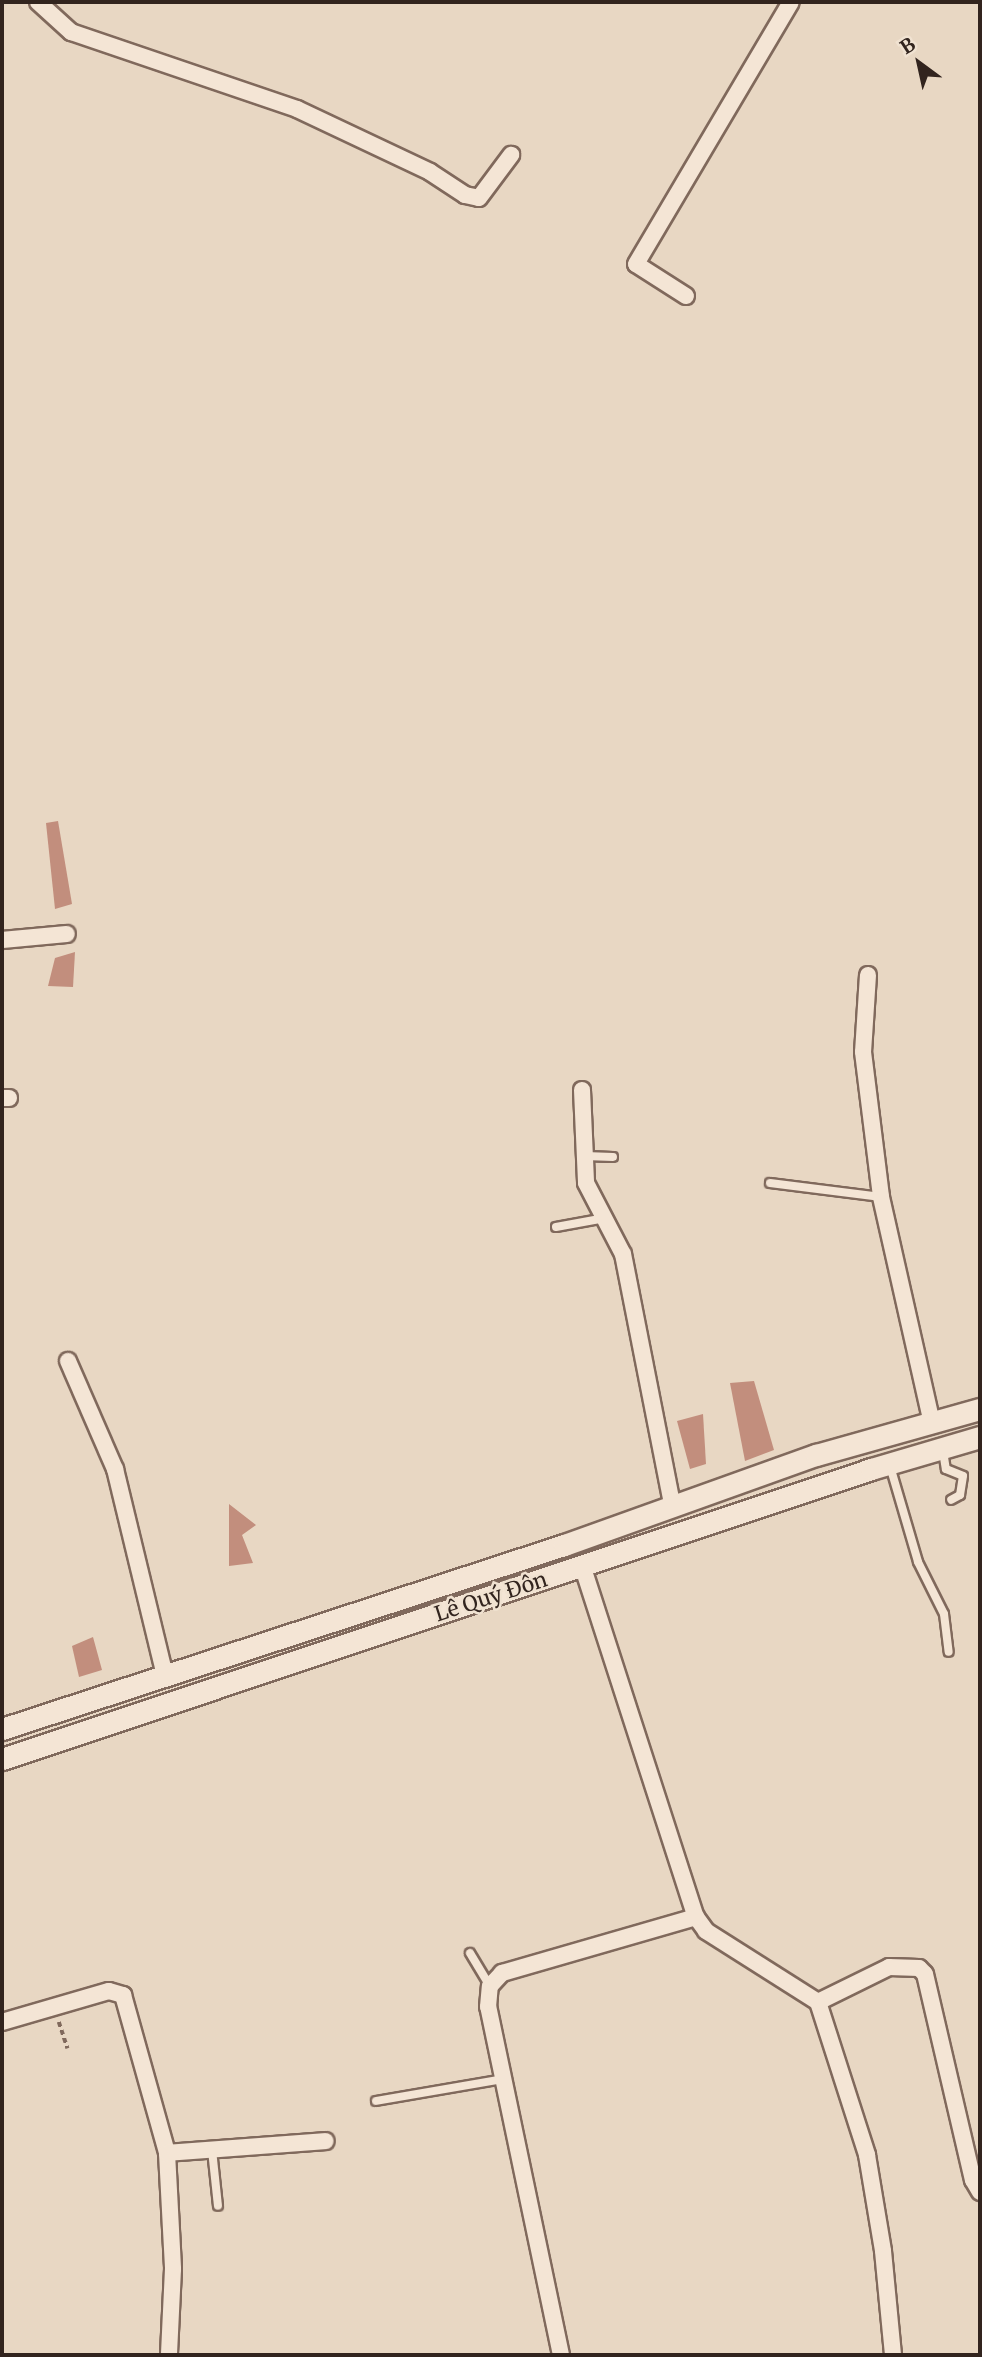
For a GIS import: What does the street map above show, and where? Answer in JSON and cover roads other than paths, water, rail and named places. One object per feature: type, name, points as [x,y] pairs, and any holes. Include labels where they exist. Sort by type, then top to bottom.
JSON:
[{"type":"main road","name":"Lê Quý Đôn","points":[[2,1729],[564,1545],[672,1504],[816,1455],[980,1409]]},
{"type":"main road","name":"Lê Quý Đôn","points":[[2,1759],[353,1641],[583,1568],[889,1464],[980,1437]]},
{"type":"main road","points":[[344,1615],[353,1641]]},
{"type":"street","points":[[38,2],[71,32],[297,109],[430,172],[465,195],[480,198],[511,155]]},
{"type":"street","points":[[686,296],[636,264],[791,2]]},
{"type":"street","points":[[2,940],[67,934]]},
{"type":"street","points":[[868,975],[863,1052],[881,1197],[932,1423]]},
{"type":"street","points":[[582,1090],[586,1183],[624,1254],[672,1504]]},
{"type":"street","points":[[68,1361],[115,1469],[165,1675]]},
{"type":"street","points":[[583,1568],[696,1917],[705,1931],[818,2002],[867,2155],[883,2251],[893,2355]]},
{"type":"street","points":[[561,2355],[488,2007],[490,1986],[502,1973],[696,1917]]},
{"type":"street","points":[[818,2002],[889,1967],[919,1968],[925,1974],[973,2180],[980,2192]]},
{"type":"street","points":[[2,2022],[109,1991],[122,1995],[167,2153],[173,2269],[169,2355]]},
{"type":"street","points":[[167,2153],[326,2141]]},
{"type":"lane","points":[[584,1156],[613,1157]]},
{"type":"lane","points":[[769,1183],[881,1197]]},
{"type":"lane","points":[[556,1227],[605,1218]]},
{"type":"lane","points":[[943,1448],[946,1469],[963,1476],[963,1488],[951,1500]]},
{"type":"lane","points":[[889,1464],[918,1562],[944,1614],[949,1652]]},
{"type":"lane","points":[[470,1953],[490,1986]]},
{"type":"lane","points":[[376,2101],[503,2079]]},
{"type":"lane","points":[[212,2150],[218,2206]]}]
